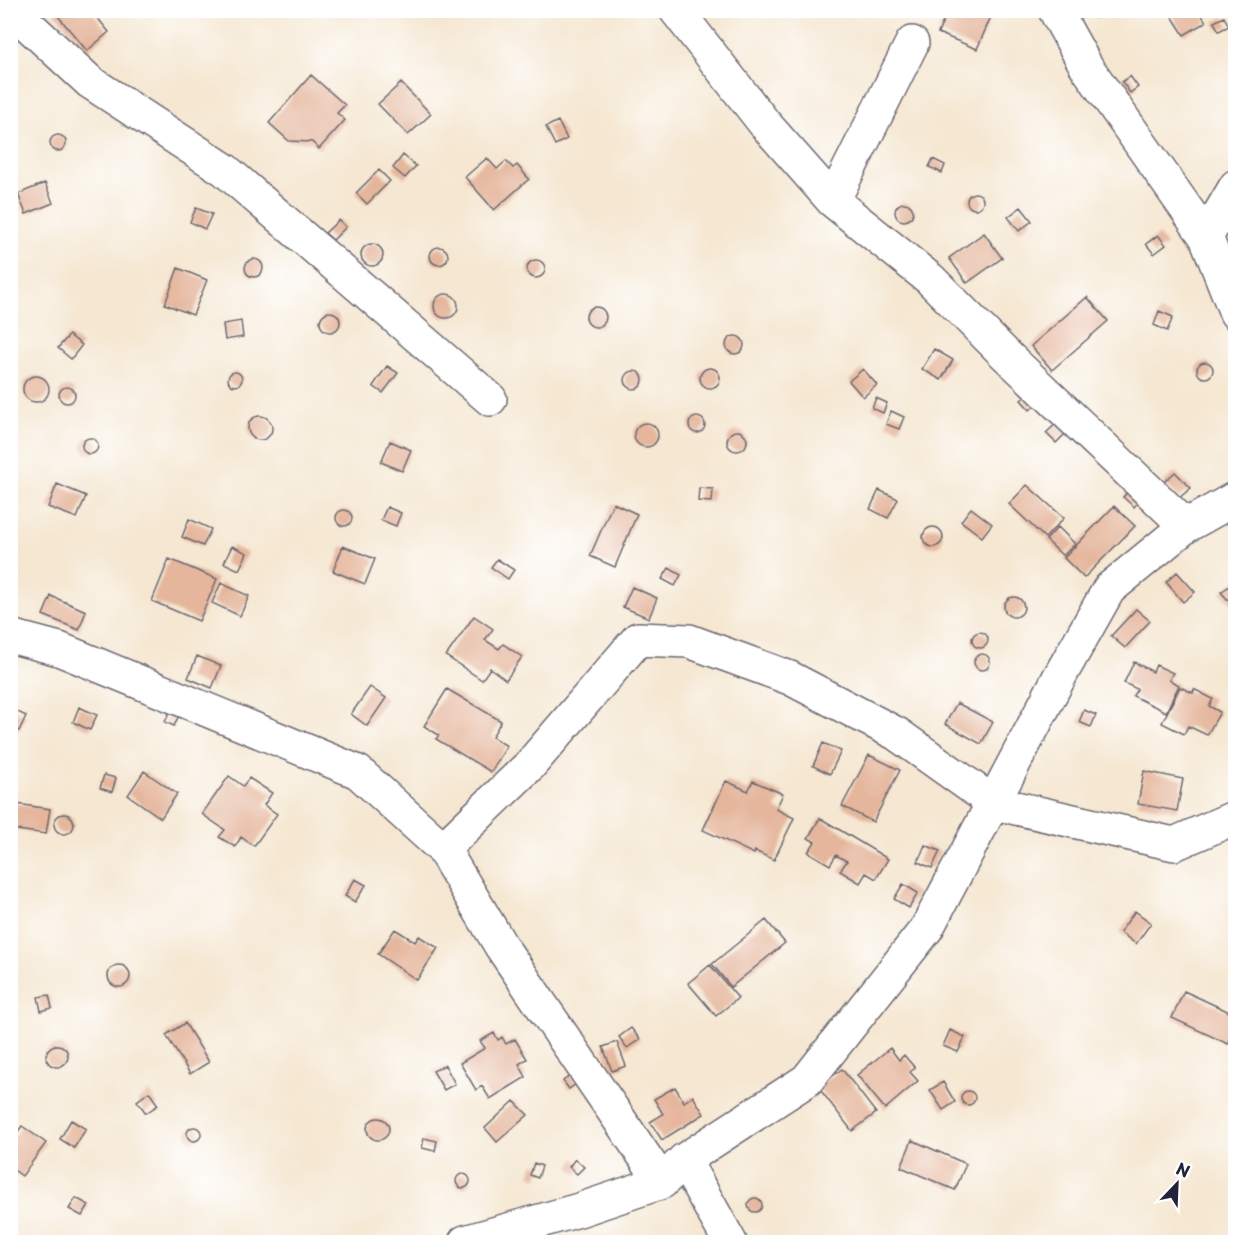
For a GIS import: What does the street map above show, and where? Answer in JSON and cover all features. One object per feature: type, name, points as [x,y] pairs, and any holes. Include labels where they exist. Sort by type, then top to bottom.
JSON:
[{"type":"street","points":[[12,10],[90,82],[225,170],[490,399]]},
{"type":"street","points":[[676,10],[765,124],[833,201],[930,279],[1005,354],[1186,525]]},
{"type":"street","points":[[1055,10],[1086,66],[1206,237],[1236,313]]},
{"type":"street","points":[[833,201],[912,43]]},
{"type":"street","points":[[1206,237],[1236,186]]},
{"type":"street","points":[[465,1242],[579,1210],[673,1171],[807,1080],[927,928],[1108,589],[1186,525],[1236,498]]},
{"type":"street","points":[[10,636],[59,649],[358,772],[443,849],[514,965],[730,1242]]},
{"type":"street","points":[[443,849],[530,765],[638,639],[689,641],[790,678],[897,734],[994,802],[1174,844],[1236,817]]},
{"type":"building","points":[[53,10],[91,10],[109,32],[87,51]]},
{"type":"building","points":[[948,10],[984,10],[992,14],[977,49],[938,33]]},
{"type":"building","points":[[1092,10],[1107,10],[1108,12],[1096,18]]},
{"type":"building","points":[[1168,10],[1199,10],[1206,22],[1184,35]]},
{"type":"building","points":[[1224,17],[1229,26],[1219,31],[1214,22]]},
{"type":"building","points":[[311,75],[345,105],[337,113],[345,120],[319,149],[312,142],[289,141],[269,123]]},
{"type":"building","points":[[1130,76],[1138,87],[1130,93],[1122,82]]},
{"type":"building","points":[[401,83],[431,114],[408,135],[378,104]]},
{"type":"building","points":[[558,121],[567,139],[555,145],[546,127]]},
{"type":"building","points":[[58,135],[64,137],[66,143],[64,149],[58,151],[52,149],[50,143],[52,137]]},
{"type":"building","points":[[403,155],[416,166],[405,178],[393,168]]},
{"type":"building","points":[[487,158],[497,169],[506,161],[513,168],[517,165],[529,179],[494,210],[465,177]]},
{"type":"building","points":[[933,159],[945,165],[942,173],[929,167]]},
{"type":"building","points":[[379,170],[390,181],[367,204],[356,193]]},
{"type":"building","points":[[45,183],[53,203],[26,214],[18,194]]},
{"type":"building","points":[[975,193],[981,195],[983,201],[981,207],[975,209],[969,207],[967,201],[969,195]]},
{"type":"building","points":[[904,203],[910,206],[913,212],[910,218],[904,221],[898,218],[895,212],[898,206]]},
{"type":"building","points":[[1021,207],[1032,221],[1019,231],[1008,217]]},
{"type":"building","points":[[196,208],[212,214],[205,229],[190,222]]},
{"type":"building","points":[[339,220],[346,227],[333,240],[325,233]]},
{"type":"building","points":[[984,233],[1002,258],[967,283],[949,258]]},
{"type":"building","points":[[1158,235],[1166,245],[1154,254],[1146,244]]},
{"type":"building","points":[[372,244],[380,247],[383,255],[380,263],[372,266],[364,263],[361,255],[364,247]]},
{"type":"building","points":[[439,247],[445,250],[448,256],[445,262],[439,265],[433,262],[430,256],[433,250]]},
{"type":"building","points":[[250,259],[258,259],[263,264],[261,275],[250,277],[245,272],[245,264]]},
{"type":"building","points":[[532,260],[540,260],[545,265],[543,276],[532,278],[527,273],[527,265]]},
{"type":"building","points":[[178,268],[207,280],[193,315],[165,304]]},
{"type":"building","points":[[446,294],[454,298],[458,306],[454,314],[446,318],[438,314],[434,306],[438,298]]},
{"type":"building","points":[[1087,297],[1108,321],[1052,370],[1031,346]]},
{"type":"building","points":[[592,307],[600,307],[606,313],[606,321],[600,327],[592,327],[586,321],[586,313]]},
{"type":"building","points":[[1159,311],[1173,317],[1167,331],[1154,325]]},
{"type":"building","points":[[330,312],[337,315],[340,322],[337,329],[330,332],[323,329],[320,322],[323,315]]},
{"type":"building","points":[[241,321],[243,337],[225,340],[223,324]]},
{"type":"building","points":[[69,335],[82,345],[71,359],[58,348]]},
{"type":"building","points":[[735,336],[741,339],[744,345],[741,351],[735,354],[729,351],[726,345],[729,339]]},
{"type":"building","points":[[934,349],[953,360],[941,380],[922,369]]},
{"type":"building","points":[[1205,362],[1211,364],[1213,370],[1211,376],[1205,378],[1199,376],[1197,370],[1199,364]]},
{"type":"building","points":[[387,366],[398,373],[383,393],[373,386]]},
{"type":"building","points":[[710,368],[717,371],[720,378],[717,385],[710,388],[703,385],[700,378],[703,371]]},
{"type":"building","points":[[863,369],[877,385],[863,397],[849,381]]},
{"type":"building","points":[[634,371],[640,374],[643,380],[640,386],[634,389],[628,386],[625,380],[628,374]]},
{"type":"building","points":[[235,372],[240,374],[242,379],[240,384],[235,386],[230,384],[228,379],[230,374]]},
{"type":"building","points":[[36,376],[45,380],[49,389],[45,398],[36,402],[27,398],[23,389],[27,380]]},
{"type":"building","points":[[67,387],[73,389],[75,395],[73,401],[67,403],[61,401],[59,395],[61,389]]},
{"type":"building","points":[[1029,393],[1038,402],[1030,410],[1021,400]]},
{"type":"building","points":[[876,398],[887,403],[883,413],[872,408]]},
{"type":"building","points":[[891,411],[904,417],[899,429],[886,424]]},
{"type":"building","points":[[260,416],[268,420],[272,428],[268,436],[260,440],[252,436],[248,428],[252,420]]},
{"type":"building","points":[[697,417],[703,419],[705,425],[703,431],[697,433],[691,431],[689,425],[691,419]]},
{"type":"building","points":[[1060,420],[1069,430],[1056,443],[1046,433]]},
{"type":"building","points":[[646,423],[651,424],[657,430],[657,440],[651,446],[646,447],[641,446],[635,440],[634,435],[635,430],[641,424]]},
{"type":"building","points":[[737,431],[744,434],[747,441],[744,448],[737,451],[730,448],[727,441],[730,434]]},
{"type":"building","points":[[90,438],[96,440],[98,446],[96,452],[90,454],[84,452],[82,446],[84,440]]},
{"type":"building","points":[[390,441],[411,450],[402,471],[381,462]]},
{"type":"building","points":[[1175,472],[1191,488],[1179,498],[1164,482]]},
{"type":"building","points":[[57,484],[86,496],[77,518],[48,507]]},
{"type":"building","points":[[1027,485],[1064,518],[1045,538],[1009,504]]},
{"type":"building","points":[[1133,486],[1144,496],[1134,507],[1123,497]]},
{"type":"building","points":[[699,488],[713,489],[712,502],[698,501]]},
{"type":"building","points":[[879,490],[898,499],[888,518],[870,509]]},
{"type":"building","points":[[613,503],[637,514],[615,567],[590,556]]},
{"type":"building","points":[[1114,506],[1135,526],[1084,578],[1064,558]]},
{"type":"building","points":[[387,507],[401,513],[396,526],[381,520]]},
{"type":"building","points":[[971,508],[992,524],[982,537],[961,521]]},
{"type":"building","points":[[344,510],[350,512],[352,518],[350,524],[344,526],[338,524],[336,518],[338,512]]},
{"type":"building","points":[[189,519],[211,529],[203,546],[182,537]]},
{"type":"building","points":[[933,527],[940,530],[943,537],[940,544],[933,547],[926,544],[923,537],[926,530]]},
{"type":"building","points":[[1058,527],[1075,544],[1063,556],[1046,540]]},
{"type":"building","points":[[232,546],[247,553],[239,570],[224,563]]},
{"type":"building","points":[[343,546],[375,559],[365,584],[333,571]]},
{"type":"building","points":[[169,559],[217,579],[199,621],[152,601]]},
{"type":"building","points":[[497,559],[514,570],[508,579],[491,567]]},
{"type":"building","points":[[669,568],[681,575],[675,586],[662,579]]},
{"type":"building","points":[[1177,572],[1195,592],[1183,602],[1166,582]]},
{"type":"building","points":[[1236,581],[1236,609],[1221,592]]},
{"type":"building","points":[[221,583],[249,596],[240,616],[212,603]]},
{"type":"building","points":[[632,587],[657,598],[649,618],[623,607]]},
{"type":"building","points":[[51,596],[86,611],[79,630],[43,615]]},
{"type":"building","points":[[1010,597],[1018,597],[1024,603],[1024,611],[1018,617],[1010,617],[1004,611],[1004,603]]},
{"type":"building","points":[[1136,609],[1150,621],[1125,648],[1111,636]]},
{"type":"building","points":[[474,616],[493,629],[485,640],[499,649],[503,644],[522,657],[506,680],[490,668],[482,680],[446,656]]},
{"type":"building","points":[[980,632],[988,640],[980,648],[972,640]]},
{"type":"building","points":[[982,654],[990,662],[982,670],[974,662]]},
{"type":"building","points":[[197,656],[221,666],[212,688],[188,678]]},
{"type":"building","points":[[1134,662],[1153,672],[1156,665],[1173,673],[1169,680],[1179,685],[1166,712],[1133,696],[1137,689],[1124,683]]},
{"type":"building","points":[[370,687],[386,698],[367,726],[351,714]]},
{"type":"building","points":[[1180,687],[1193,693],[1194,689],[1213,699],[1209,706],[1220,712],[1207,735],[1188,726],[1184,734],[1162,723]]},
{"type":"building","points":[[447,689],[501,721],[492,737],[507,746],[491,772],[436,739],[439,735],[424,726]]},
{"type":"building","points":[[957,703],[993,722],[981,744],[945,724]]},
{"type":"building","points":[[79,707],[97,715],[90,730],[73,722]]},
{"type":"building","points":[[14,710],[26,716],[19,731],[10,727],[10,716]]},
{"type":"building","points":[[1084,710],[1096,715],[1091,727],[1079,722]]},
{"type":"building","points":[[170,711],[179,715],[174,726],[165,722]]},
{"type":"building","points":[[823,743],[841,751],[830,774],[813,766]]},
{"type":"building","points":[[869,755],[900,770],[873,822],[842,806]]},
{"type":"building","points":[[144,771],[177,794],[161,818],[128,795]]},
{"type":"building","points":[[1144,771],[1183,779],[1177,811],[1138,804]]},
{"type":"building","points":[[104,775],[116,778],[112,792],[100,788]]},
{"type":"building","points":[[229,776],[243,786],[249,778],[272,793],[264,805],[277,814],[254,846],[241,837],[235,847],[219,837],[225,830],[202,814]]},
{"type":"building","points":[[726,781],[748,791],[753,781],[783,794],[776,809],[794,818],[774,860],[755,851],[754,854],[703,830]]},
{"type":"building","points":[[10,803],[50,809],[46,834],[10,829]]},
{"type":"building","points":[[64,814],[71,817],[74,824],[71,831],[64,834],[57,831],[54,824],[57,817]]},
{"type":"building","points":[[820,818],[888,859],[876,879],[866,873],[860,883],[840,871],[847,861],[836,855],[830,865],[808,852],[815,842],[808,838]]},
{"type":"building","points":[[925,845],[940,851],[932,868],[918,862]]},
{"type":"building","points":[[355,879],[366,885],[355,902],[345,896]]},
{"type":"building","points":[[903,884],[918,893],[909,908],[894,899]]},
{"type":"building","points":[[1135,911],[1151,923],[1136,944],[1120,932]]},
{"type":"building","points":[[766,920],[785,943],[731,987],[712,964]]},
{"type":"building","points":[[395,929],[415,942],[419,936],[438,948],[417,980],[378,954]]},
{"type":"building","points":[[119,965],[127,968],[130,976],[127,984],[119,987],[111,984],[108,976],[111,968]]},
{"type":"building","points":[[710,965],[738,998],[716,1016],[688,983]]},
{"type":"building","points":[[1184,991],[1236,1015],[1236,1027],[1228,1044],[1172,1018]]},
{"type":"building","points":[[49,995],[52,1008],[41,1011],[38,997]]},
{"type":"building","points":[[185,1023],[209,1062],[190,1074],[166,1035]]},
{"type":"building","points":[[631,1028],[640,1039],[627,1048],[619,1037]]},
{"type":"building","points":[[950,1030],[965,1037],[958,1052],[943,1046]]},
{"type":"building","points":[[494,1033],[498,1040],[502,1037],[506,1044],[515,1039],[527,1059],[519,1064],[526,1077],[490,1099],[482,1086],[476,1090],[460,1063],[485,1048],[480,1041]]},
{"type":"building","points":[[617,1042],[626,1066],[612,1071],[603,1047]]},
{"type":"building","points":[[57,1045],[65,1048],[68,1056],[65,1064],[57,1067],[49,1064],[46,1056],[49,1048]]},
{"type":"building","points":[[890,1048],[899,1060],[904,1055],[915,1068],[910,1072],[918,1081],[885,1109],[857,1075]]},
{"type":"building","points":[[445,1065],[455,1084],[444,1090],[433,1071]]},
{"type":"building","points":[[842,1069],[876,1113],[852,1131],[818,1087]]},
{"type":"building","points":[[570,1076],[576,1084],[569,1089],[563,1081]]},
{"type":"building","points":[[943,1082],[955,1102],[943,1110],[930,1090]]},
{"type":"building","points":[[675,1087],[684,1102],[693,1096],[704,1114],[662,1140],[650,1122],[663,1114],[654,1099]]},
{"type":"building","points":[[968,1091],[973,1093],[975,1098],[973,1103],[968,1105],[963,1103],[961,1098],[963,1093]]},
{"type":"building","points":[[149,1092],[158,1105],[146,1113],[137,1101]]},
{"type":"building","points":[[514,1101],[528,1115],[497,1142],[485,1128]]},
{"type":"building","points":[[378,1118],[386,1121],[389,1129],[386,1137],[378,1140],[370,1137],[367,1129],[370,1121]]},
{"type":"building","points":[[71,1120],[86,1129],[74,1148],[60,1139]]},
{"type":"building","points":[[22,1126],[46,1143],[22,1176],[10,1167],[10,1142]]},
{"type":"building","points":[[191,1127],[197,1127],[201,1134],[197,1141],[191,1141],[187,1137],[187,1131]]},
{"type":"building","points":[[424,1138],[437,1141],[435,1151],[422,1148]]},
{"type":"building","points":[[912,1140],[966,1164],[955,1190],[901,1167]]},
{"type":"building","points":[[575,1159],[584,1167],[577,1174],[569,1167]]},
{"type":"building","points":[[534,1163],[542,1166],[538,1178],[530,1175]]},
{"type":"building","points":[[460,1174],[466,1174],[470,1181],[466,1188],[460,1188],[456,1184],[456,1178]]},
{"type":"building","points":[[76,1198],[89,1205],[82,1216],[69,1209]]},
{"type":"building","points":[[755,1198],[760,1200],[762,1205],[760,1210],[755,1212],[750,1210],[748,1205],[750,1200]]}]
